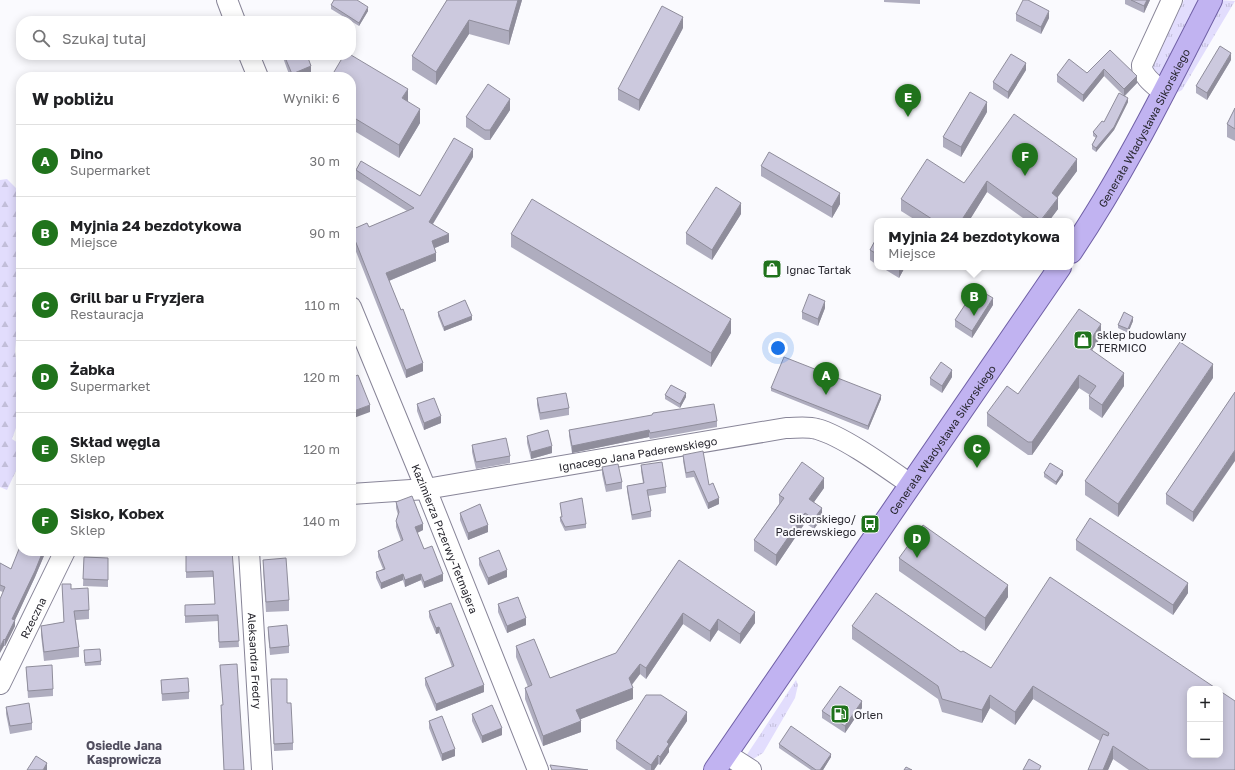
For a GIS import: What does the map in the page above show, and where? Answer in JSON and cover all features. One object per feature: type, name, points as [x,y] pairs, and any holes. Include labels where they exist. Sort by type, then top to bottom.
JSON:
[{"type":"main road","name":"Generała Władysława Sikorskiego","points":[[1074,247],[1107,197],[1164,93],[1211,0]]},
{"type":"main road","name":"Generała Władysława Sikorskiego","points":[[720,762],[1058,270]]},
{"type":"street","points":[[227,0],[233,16]]},
{"type":"street","points":[[1164,93],[1144,74],[1142,65],[1172,0]]},
{"type":"street","points":[[251,60],[256,72]]},
{"type":"street","name":"Kazimierza Przerwy-Tetmajera","points":[[356,319],[426,489],[538,770]]},
{"type":"street","name":"Ignacego Jana Paderewskiego","points":[[356,494],[426,489],[786,428],[804,427],[817,429],[834,436],[910,484]]},
{"type":"street","name":"Rzeczna","points":[[0,684],[63,556]]},
{"type":"street","name":"Aleksandra Fredry","points":[[248,556],[262,770]]},
{"type":"street","points":[[720,762],[751,770]]},
{"type":"green space","points":[[1184,0],[1203,0],[1165,73],[1157,78],[1151,66]]},
{"type":"green space","points":[[1219,0],[1235,1],[1182,90],[1176,93],[1174,92]]},
{"type":"green space","points":[[7,179],[16,188],[16,428],[12,439],[16,442],[16,471],[7,490],[0,487],[0,180]]},
{"type":"green space","points":[[796,680],[798,685],[795,698],[763,753],[753,759],[746,756]]},
{"type":"building","points":[[334,0],[357,0],[368,7],[359,23],[356,21],[356,16],[348,16],[331,5]]},
{"type":"building","points":[[447,0],[518,0],[509,31],[469,20],[436,72],[412,56]]},
{"type":"building","points":[[1023,0],[1028,0],[1049,11],[1041,27],[1016,14]]},
{"type":"building","points":[[1131,0],[1147,0],[1144,6]]},
{"type":"building","points":[[662,6],[683,17],[639,100],[618,89]]},
{"type":"building","points":[[1220,46],[1231,53],[1207,93],[1196,86]]},
{"type":"building","points":[[1110,50],[1137,76],[1124,89],[1104,69],[1083,95],[1057,75],[1069,59],[1087,73]]},
{"type":"building","points":[[1011,54],[1026,63],[1008,92],[993,82]]},
{"type":"building","points":[[356,58],[408,89],[402,98],[420,109],[399,145],[356,119],[356,72],[334,72],[341,60],[356,60]]},
{"type":"building","points":[[286,60],[309,60],[311,66],[297,72],[291,72]]},
{"type":"building","points":[[488,84],[510,99],[490,130],[485,130],[466,117]]},
{"type":"building","points":[[970,92],[987,102],[961,147],[943,137]]},
{"type":"building","points":[[1119,93],[1128,98],[1114,127],[1096,148],[1092,145],[1097,136],[1093,132],[1102,121],[1104,122]]},
{"type":"building","points":[[1235,108],[1235,129],[1227,124]]},
{"type":"building","points":[[1014,114],[1077,159],[1052,193],[1058,198],[1043,218],[1038,218],[987,181],[963,218],[930,218],[901,199],[927,159],[964,183]]},
{"type":"building","points":[[454,138],[473,149],[429,222],[449,234],[432,241],[436,253],[386,273],[401,310],[403,309],[423,363],[406,370],[356,243],[356,228],[367,223],[369,227],[414,208],[356,170],[361,161],[420,196]]},
{"type":"building","points":[[769,152],[840,193],[832,207],[761,166]]},
{"type":"building","points":[[716,187],[741,203],[712,250],[686,233]]},
{"type":"building","points":[[532,199],[731,319],[711,353],[511,234]]},
{"type":"building","points":[[874,243],[874,252],[870,250]]},
{"type":"building","points":[[976,288],[993,298],[972,331],[955,320]]},
{"type":"building","points":[[809,294],[825,301],[818,319],[802,312]]},
{"type":"building","points":[[465,300],[472,316],[444,327],[438,312]]},
{"type":"building","points":[[1079,309],[1101,324],[1086,346],[1124,373],[1102,405],[1089,396],[1096,386],[1079,375],[1032,442],[1028,442],[987,413],[1007,386],[1018,394]]},
{"type":"building","points":[[1124,312],[1133,317],[1128,329],[1118,325]]},
{"type":"building","points":[[1180,342],[1213,364],[1118,504],[1085,481]]},
{"type":"building","points":[[784,357],[881,395],[868,426],[771,388]]},
{"type":"building","points":[[941,362],[952,370],[942,386],[930,378]]},
{"type":"building","points":[[358,375],[370,405],[356,410],[356,376]]},
{"type":"building","points":[[671,385],[686,393],[680,404],[665,395]]},
{"type":"building","points":[[1235,392],[1235,450],[1193,512],[1166,494]]},
{"type":"building","points":[[566,393],[569,408],[540,413],[537,398]]},
{"type":"building","points":[[434,398],[441,416],[424,423],[417,404]]},
{"type":"building","points":[[714,404],[717,421],[650,433],[649,430],[572,446],[569,430],[652,415],[653,413]]},
{"type":"building","points":[[548,430],[552,446],[531,452],[527,436]]},
{"type":"building","points":[[506,438],[510,456],[476,462],[472,445]]},
{"type":"building","points":[[703,451],[709,485],[713,483],[719,498],[708,503],[694,471],[686,473],[683,455]]},
{"type":"building","points":[[662,462],[666,487],[647,490],[651,511],[632,515],[627,486],[644,483],[641,465]]},
{"type":"building","points":[[802,462],[824,478],[809,499],[822,508],[814,519],[805,513],[776,555],[754,540],[784,498],[779,495]]},
{"type":"building","points":[[1050,463],[1063,471],[1056,482],[1044,473]]},
{"type":"building","points":[[618,464],[622,482],[606,485],[602,467]]},
{"type":"building","points":[[412,496],[423,524],[415,527],[424,549],[432,546],[443,574],[424,582],[421,574],[405,580],[403,574],[381,583],[376,572],[385,569],[378,551],[403,540],[396,521],[399,512],[396,502]]},
{"type":"building","points":[[582,498],[586,524],[565,527],[560,517],[562,517],[560,503]]},
{"type":"building","points":[[480,504],[488,525],[468,533],[460,513]]},
{"type":"building","points":[[1090,518],[1188,583],[1173,605],[1076,540]]},
{"type":"building","points":[[923,525],[1008,585],[985,618],[899,558]]},
{"type":"building","points":[[499,550],[507,570],[488,578],[479,558]]},
{"type":"building","points":[[16,556],[41,556],[12,619],[15,620],[0,647],[0,599],[5,587],[0,585],[0,563],[11,569]]},
{"type":"building","points":[[186,556],[232,556],[239,641],[219,642],[218,615],[185,616],[185,605],[215,604],[213,571],[186,572]]},
{"type":"building","points":[[84,557],[108,558],[108,580],[83,579]]},
{"type":"building","points":[[286,558],[289,600],[266,602],[263,560]]},
{"type":"building","points":[[679,560],[755,612],[740,634],[718,619],[710,631],[683,613],[646,668],[640,664],[629,678],[633,688],[576,710],[581,721],[543,736],[525,688],[532,685],[516,646],[534,639],[550,678],[616,653]]},
{"type":"building","points":[[1050,577],[1213,686],[1187,686],[1187,758],[1223,758],[1223,693],[1235,701],[1235,770],[1149,770],[1113,746],[1103,770],[1088,770],[1103,734],[1108,736],[1109,733],[1033,686],[1015,712],[990,695],[982,710],[942,699],[938,686],[852,626],[876,593],[961,652],[963,651],[991,668]]},
{"type":"building","points":[[62,584],[71,584],[71,589],[88,588],[89,610],[74,611],[79,647],[44,652],[41,626],[64,622]]},
{"type":"building","points":[[518,597],[526,618],[507,626],[498,604]]},
{"type":"building","points":[[451,603],[484,685],[436,704],[425,678],[454,666],[439,627],[436,628],[429,611]]},
{"type":"building","points":[[287,625],[289,646],[270,648],[268,627]]},
{"type":"building","points":[[100,649],[101,661],[85,663],[84,650]]},
{"type":"building","points":[[237,664],[244,770],[224,770],[221,705],[223,705],[220,665]]},
{"type":"building","points":[[52,665],[53,689],[28,691],[26,667]]},
{"type":"building","points":[[188,678],[189,692],[162,694],[161,680]]},
{"type":"building","points":[[271,679],[287,679],[287,703],[291,703],[293,743],[274,744]]},
{"type":"building","points":[[840,686],[862,701],[845,726],[822,711]]},
{"type":"building","points":[[646,695],[661,695],[687,712],[667,742],[669,744],[660,757],[658,755],[651,765],[616,741]]},
{"type":"building","points":[[29,703],[32,723],[10,726],[6,707]]},
{"type":"building","points":[[492,705],[502,728],[482,736],[472,714]]},
{"type":"building","points":[[442,716],[455,749],[442,754],[429,721]]},
{"type":"building","points":[[791,726],[831,754],[820,770],[816,770],[779,744]]},
{"type":"building","points":[[36,756],[47,763],[43,770],[27,770]]},
{"type":"building","points":[[1029,759],[1041,766],[1039,770],[1023,770]]},
{"type":"building","points":[[550,765],[588,770],[552,770]]},
{"type":"building","points":[[906,767],[912,770],[904,770]]},
{"type":"place","name":"Skład węgla","points":[[908,117]]},
{"type":"place","name":"Sisko, Kobex","points":[[1025,176]]},
{"type":"place","name":"Ignac Tartak","points":[[772,269]]},
{"type":"place","name":"Myjnia 24 bezdotykowa","points":[[974,316]]},
{"type":"place","name":"sklep budowlany TERMICO","points":[[1083,340]]},
{"type":"place","name":"Dino","points":[[826,395]]},
{"type":"place","name":"Grill bar u Fryzjera","points":[[977,468]]},
{"type":"place","name":"Sikorskiego/ Paderewskiego","points":[[870,524]]},
{"type":"place","name":"Żabka","points":[[917,558]]},
{"type":"place","name":"Orlen","points":[[840,714]]},
{"type":"district","name":"Osiedle Jana Kasprowicza","points":[[124,752]]}]
